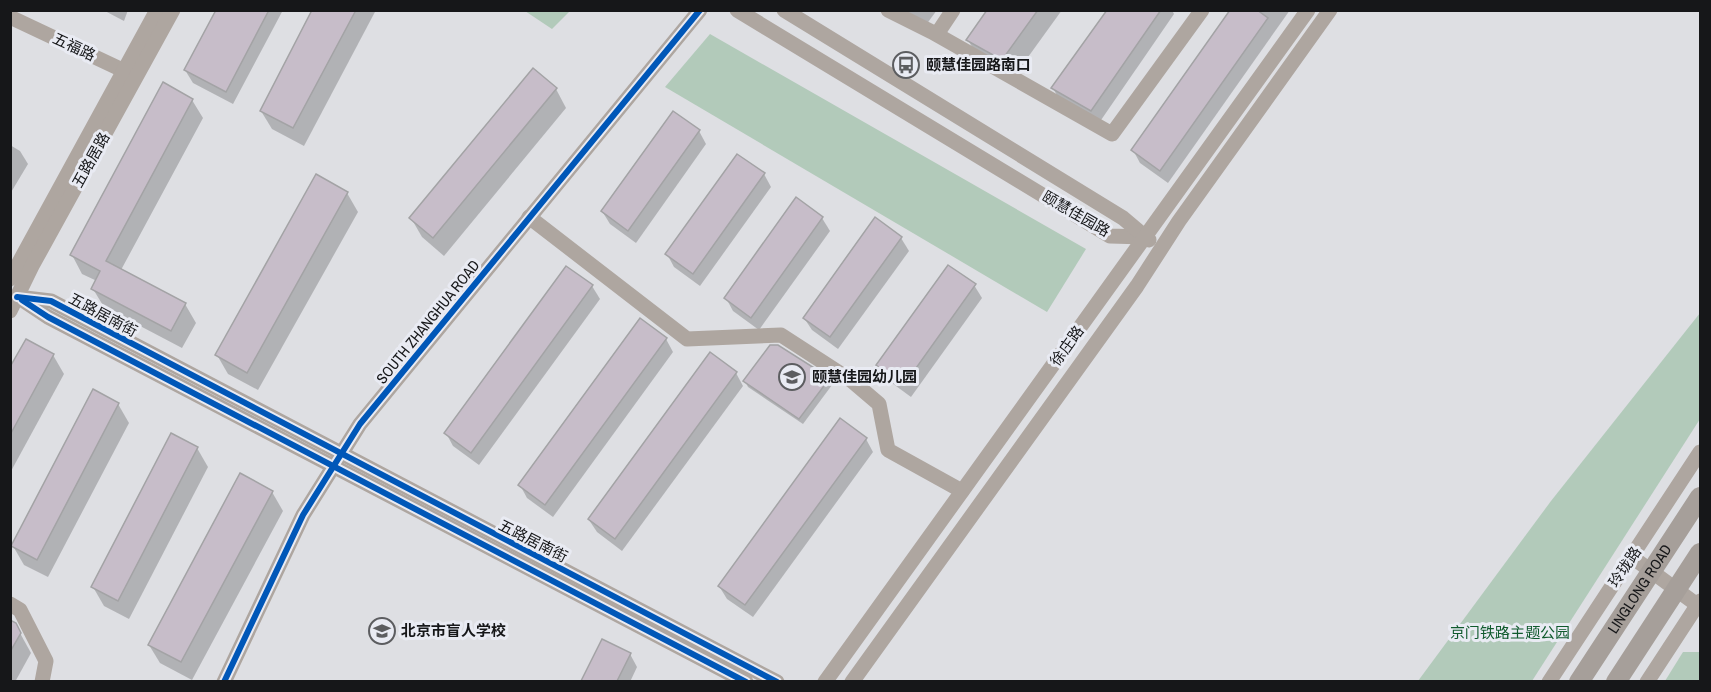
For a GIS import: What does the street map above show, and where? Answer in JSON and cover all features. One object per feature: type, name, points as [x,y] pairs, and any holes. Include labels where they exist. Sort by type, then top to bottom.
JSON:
[{"type":"main road","name":"LINGLONG ROAD","points":[[1579,681],[1701,497]]},
{"type":"main road","name":"LINGLONG ROAD","points":[[1616,681],[1701,553]]},
{"type":"street","name":"五路居路","points":[[10,311],[14,295],[130,74],[157,10]]},
{"type":"street","name":"五路居路","points":[[10,279],[130,74],[173,10]]},
{"type":"street","name":"SOUTH ZHANGHUA ROAD","points":[[224,681],[303,515],[360,424],[700,10]]},
{"type":"street","name":"颐慧佳园路","points":[[737,10],[1110,236],[1145,237]]},
{"type":"street","name":"颐慧佳园路","points":[[784,10],[1123,218],[1145,237]]},
{"type":"street","points":[[888,10],[937,34],[1112,134],[1202,10]]},
{"type":"street","points":[[937,34],[953,10]]},
{"type":"street","name":"徐庄路","points":[[825,681],[1308,10]]},
{"type":"street","name":"徐庄路","points":[[852,681],[1137,286],[1330,10]]},
{"type":"street","name":"五福路","points":[[10,18],[130,74]]},
{"type":"street","points":[[529,217],[687,339],[781,335],[852,381],[879,404],[888,450],[962,491]]},
{"type":"street","points":[[1145,237],[1162,248]]},
{"type":"street","name":"五路居南街","points":[[14,295],[51,301],[777,681]]},
{"type":"street","name":"五路居南街","points":[[14,295],[48,317],[746,681]]},
{"type":"street","name":"玲珑路","points":[[1549,681],[1701,452]]},
{"type":"street","points":[[1632,557],[1700,604],[1647,681]]},
{"type":"street","points":[[10,604],[20,610],[46,661],[42,681]]},
{"type":"green space","points":[[525,11],[570,11],[552,29]]},
{"type":"green space","points":[[710,34],[1086,249],[1047,312],[665,87]]},
{"type":"green space","name":"京门铁路主题公园","points":[[1700,313],[1700,419],[1532,681],[1418,681],[1551,501]]},
{"type":"green space","points":[[1683,652],[1700,652],[1700,681],[1665,681]]},
{"type":"building","points":[[216,10],[269,10],[226,92],[184,70]]},
{"type":"building","points":[[312,10],[356,10],[293,128],[260,111]]},
{"type":"building","points":[[987,10],[1038,10],[1002,60],[966,40]]},
{"type":"building","points":[[1107,10],[1161,10],[1091,111],[1051,88]]},
{"type":"building","points":[[1230,10],[1257,10],[1268,18],[1160,171],[1131,150]]},
{"type":"building","points":[[533,68],[557,88],[433,238],[409,218]]},
{"type":"building","points":[[163,82],[193,99],[106,261],[186,303],[171,331],[91,289],[100,271],[70,255]]},
{"type":"building","points":[[673,111],[700,130],[628,231],[601,211]]},
{"type":"building","points":[[737,154],[765,173],[693,274],[665,254]]},
{"type":"building","points":[[316,174],[348,192],[247,373],[215,355]]},
{"type":"building","points":[[796,197],[823,217],[751,318],[724,298]]},
{"type":"building","points":[[875,217],[902,237],[830,337],[803,318]]},
{"type":"building","points":[[948,265],[976,284],[904,385],[876,365]]},
{"type":"building","points":[[566,266],[593,285],[471,453],[444,433]]},
{"type":"building","points":[[640,318],[667,338],[545,505],[518,485]]},
{"type":"building","points":[[26,339],[54,354],[10,435],[10,367]]},
{"type":"building","points":[[770,345],[778,345],[830,378],[799,419],[743,381]]},
{"type":"building","points":[[710,352],[737,372],[615,539],[588,519]]},
{"type":"building","points":[[93,389],[119,403],[37,560],[11,546]]},
{"type":"building","points":[[840,418],[867,438],[745,605],[718,586]]},
{"type":"building","points":[[171,433],[198,447],[118,601],[91,587]]},
{"type":"building","points":[[240,473],[273,491],[181,662],[148,645]]},
{"type":"building","points":[[10,620],[16,623],[21,633],[10,652]]},
{"type":"building","points":[[602,639],[631,653],[617,681],[581,681]]},
{"type":"cycle path","points":[[224,682],[303,515],[360,424],[700,10]]},
{"type":"cycle path","points":[[17,297],[51,301],[777,682]]},
{"type":"cycle path","points":[[22,300],[48,317],[746,682]]},
{"type":"place","name":"颐慧佳园路南口","points":[[906,65]]},
{"type":"place","name":"颐慧佳园幼儿园","points":[[792,377]]},
{"type":"place","name":"北京市盲人学校","points":[[382,631]]}]
